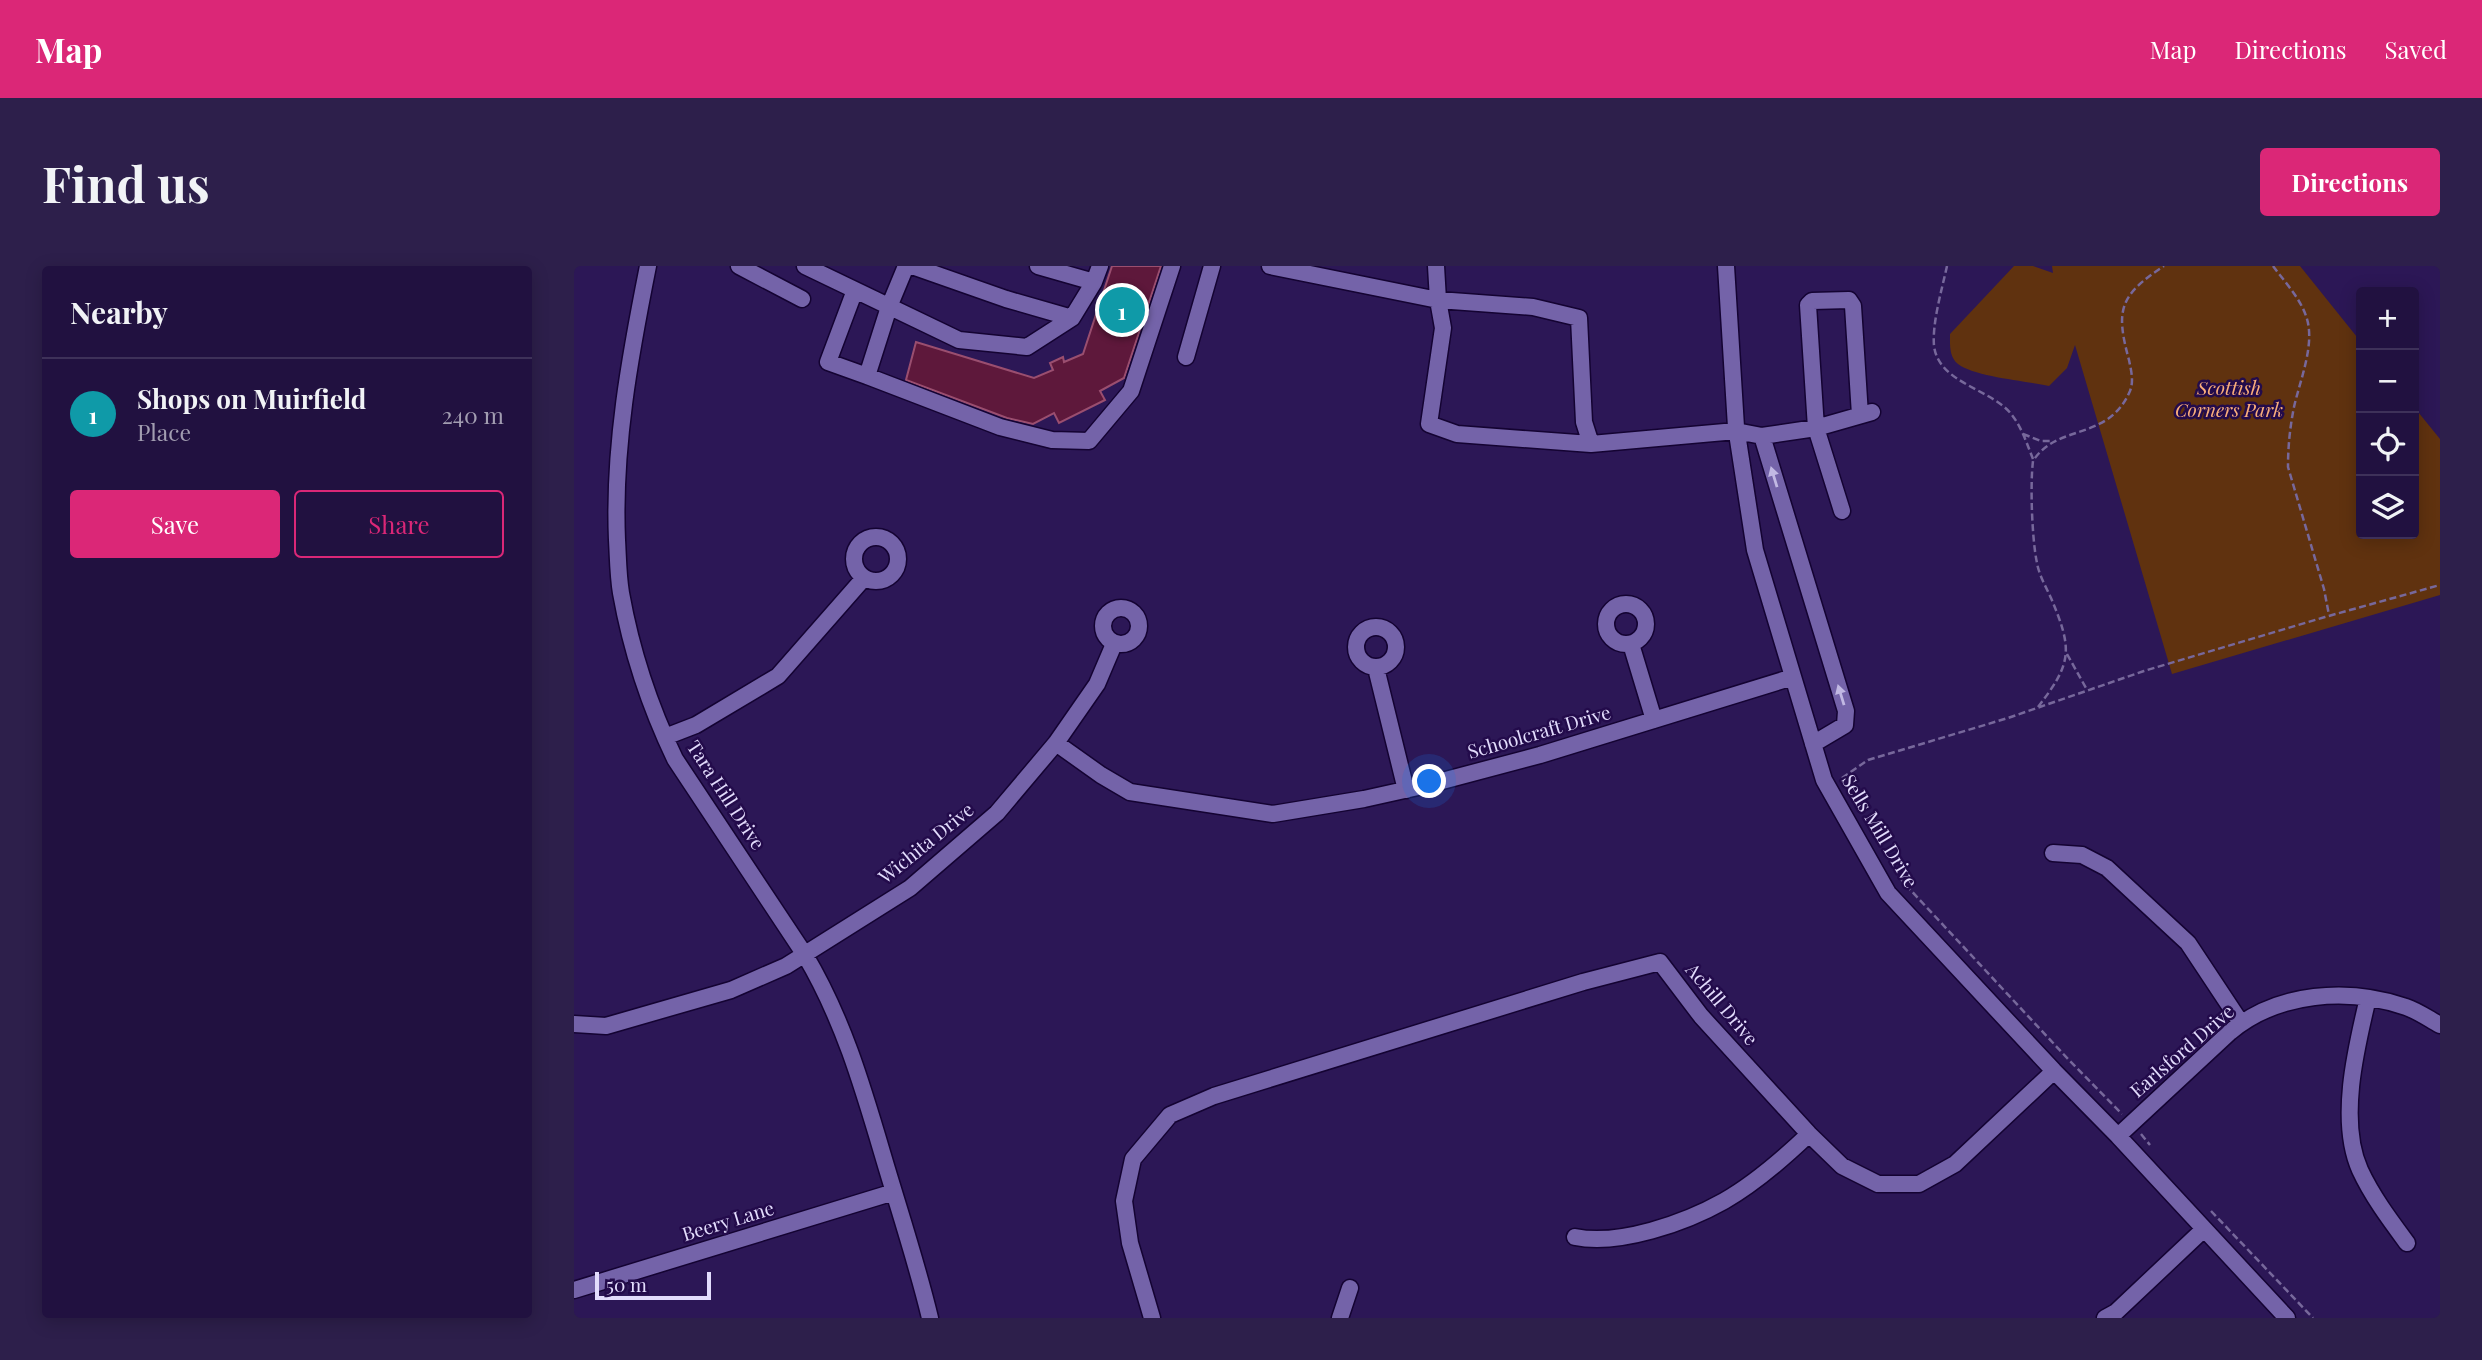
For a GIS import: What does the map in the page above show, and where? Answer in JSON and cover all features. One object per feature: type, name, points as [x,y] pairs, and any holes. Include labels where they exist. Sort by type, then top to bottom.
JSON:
[{"type":"street","name":"Tara Hill Drive","points":[[648,266],[620,436],[616,502],[621,593],[637,660],[675,759],[805,955],[828,996],[846,1038],[930,1318]]},
{"type":"street","points":[[739,266],[802,299]]},
{"type":"street","points":[[805,266],[959,340],[1027,346],[1072,318],[1094,282],[1100,266]]},
{"type":"street","points":[[867,376],[889,307],[906,266]]},
{"type":"street","points":[[912,266],[1006,299],[1072,318]]},
{"type":"street","points":[[1038,266],[1094,282]]},
{"type":"street","points":[[855,290],[828,362],[1000,427],[1052,440],[1089,441],[1132,391],[1172,266]]},
{"type":"street","points":[[1186,356],[1212,266]]},
{"type":"street","points":[[1270,266],[1438,300],[1533,307],[1579,318],[1584,422],[1591,444]]},
{"type":"street","points":[[1436,266],[1443,328],[1429,424],[1457,434],[1591,444],[1736,431],[1762,436],[1816,428],[1866,414],[1853,306],[1849,300],[1812,301],[1808,305],[1816,428],[1842,511]]},
{"type":"street","name":"Sells Mill Drive","points":[[1726,266],[1736,431],[1755,550],[1814,744],[1835,781],[1888,893],[2287,1318]]},
{"type":"street","points":[[1762,436],[1846,711],[1845,725],[1814,744]]},
{"type":"street","points":[[665,737],[696,725],[778,676],[864,578]]},
{"type":"street","name":"Wichita Drive","points":[[574,1024],[606,1026],[731,990],[786,966],[910,888],[997,813],[1056,743],[1097,684],[1114,643]]},
{"type":"street","points":[[1631,644],[1654,720]]},
{"type":"street","points":[[1376,668],[1406,790]]},
{"type":"street","name":"Schoolcraft Drive","points":[[1056,743],[1130,792],[1273,814],[1406,790],[1540,755],[1793,677]]},
{"type":"street","points":[[2053,853],[2082,855],[2107,867],[2188,943],[2241,1023]]},
{"type":"street","name":"Achill Drive","points":[[1152,1318],[1130,1243],[1124,1201],[1135,1154],[1170,1115],[1227,1091],[1583,982],[1660,962],[1701,1016],[1809,1134],[1842,1166],[1878,1184],[1919,1184],[1955,1164],[2054,1071]]},
{"type":"street","name":"Earlsford Drive","points":[[2118,1136],[2241,1023],[2273,1007],[2320,995],[2368,998],[2407,1008],[2440,1025]]},
{"type":"street","points":[[2368,998],[2351,1088],[2349,1129],[2359,1168],[2383,1211],[2407,1243]]},
{"type":"street","points":[[1575,1237],[1588,1240],[1620,1239],[1686,1218],[1725,1200],[1791,1152],[1809,1134]]},
{"type":"street","name":"Beery Lane","points":[[574,1290],[894,1192]]},
{"type":"street","points":[[2105,1318],[2116,1311],[2204,1229]]},
{"type":"street","points":[[1340,1318],[1350,1288]]},
{"type":"path","points":[[1947,266],[1935,331],[1934,346],[1938,360],[1945,370],[1993,398],[2011,414],[2023,434],[2033,461],[2037,566],[2064,635],[2066,651],[2064,667],[2056,684],[2038,707]]},
{"type":"path","points":[[2033,461],[2040,451],[2053,442],[2091,429],[2114,415],[2122,404],[2131,389],[2132,376],[2122,338],[2124,306],[2138,284],[2164,266]]},
{"type":"path","points":[[2273,266],[2307,317],[2309,335],[2293,410],[2288,467],[2324,589],[2329,616]]},
{"type":"path","points":[[2023,434],[2041,441],[2053,442]]},
{"type":"path","points":[[1845,787],[1835,781],[1868,761],[2087,690],[2440,585]]},
{"type":"path","points":[[2066,651],[2087,690]]},
{"type":"path","points":[[1888,861],[1904,883],[2146,1139],[2152,1150]]},
{"type":"path","points":[[2208,1208],[2313,1318]]},
{"type":"green space","name":"Scottish Corners Park","points":[[2014,266],[2033,266],[2053,273],[2052,266],[2300,266],[2356,336],[2356,539],[2419,539],[2419,413],[2440,439],[2440,595],[2172,674],[2075,345],[2067,368],[2049,386],[1976,372],[1958,364],[1952,354],[1950,334]]},
{"type":"building","points":[[1112,266],[1161,266],[1124,378],[1100,391],[1105,400],[1059,423],[1054,413],[1033,424],[1007,418],[906,380],[916,342],[1034,378],[1053,370],[1050,363],[1063,357],[1064,362],[1083,354]]},
{"type":"place","name":"Shops on Muirfield","points":[[1122,310]]}]
